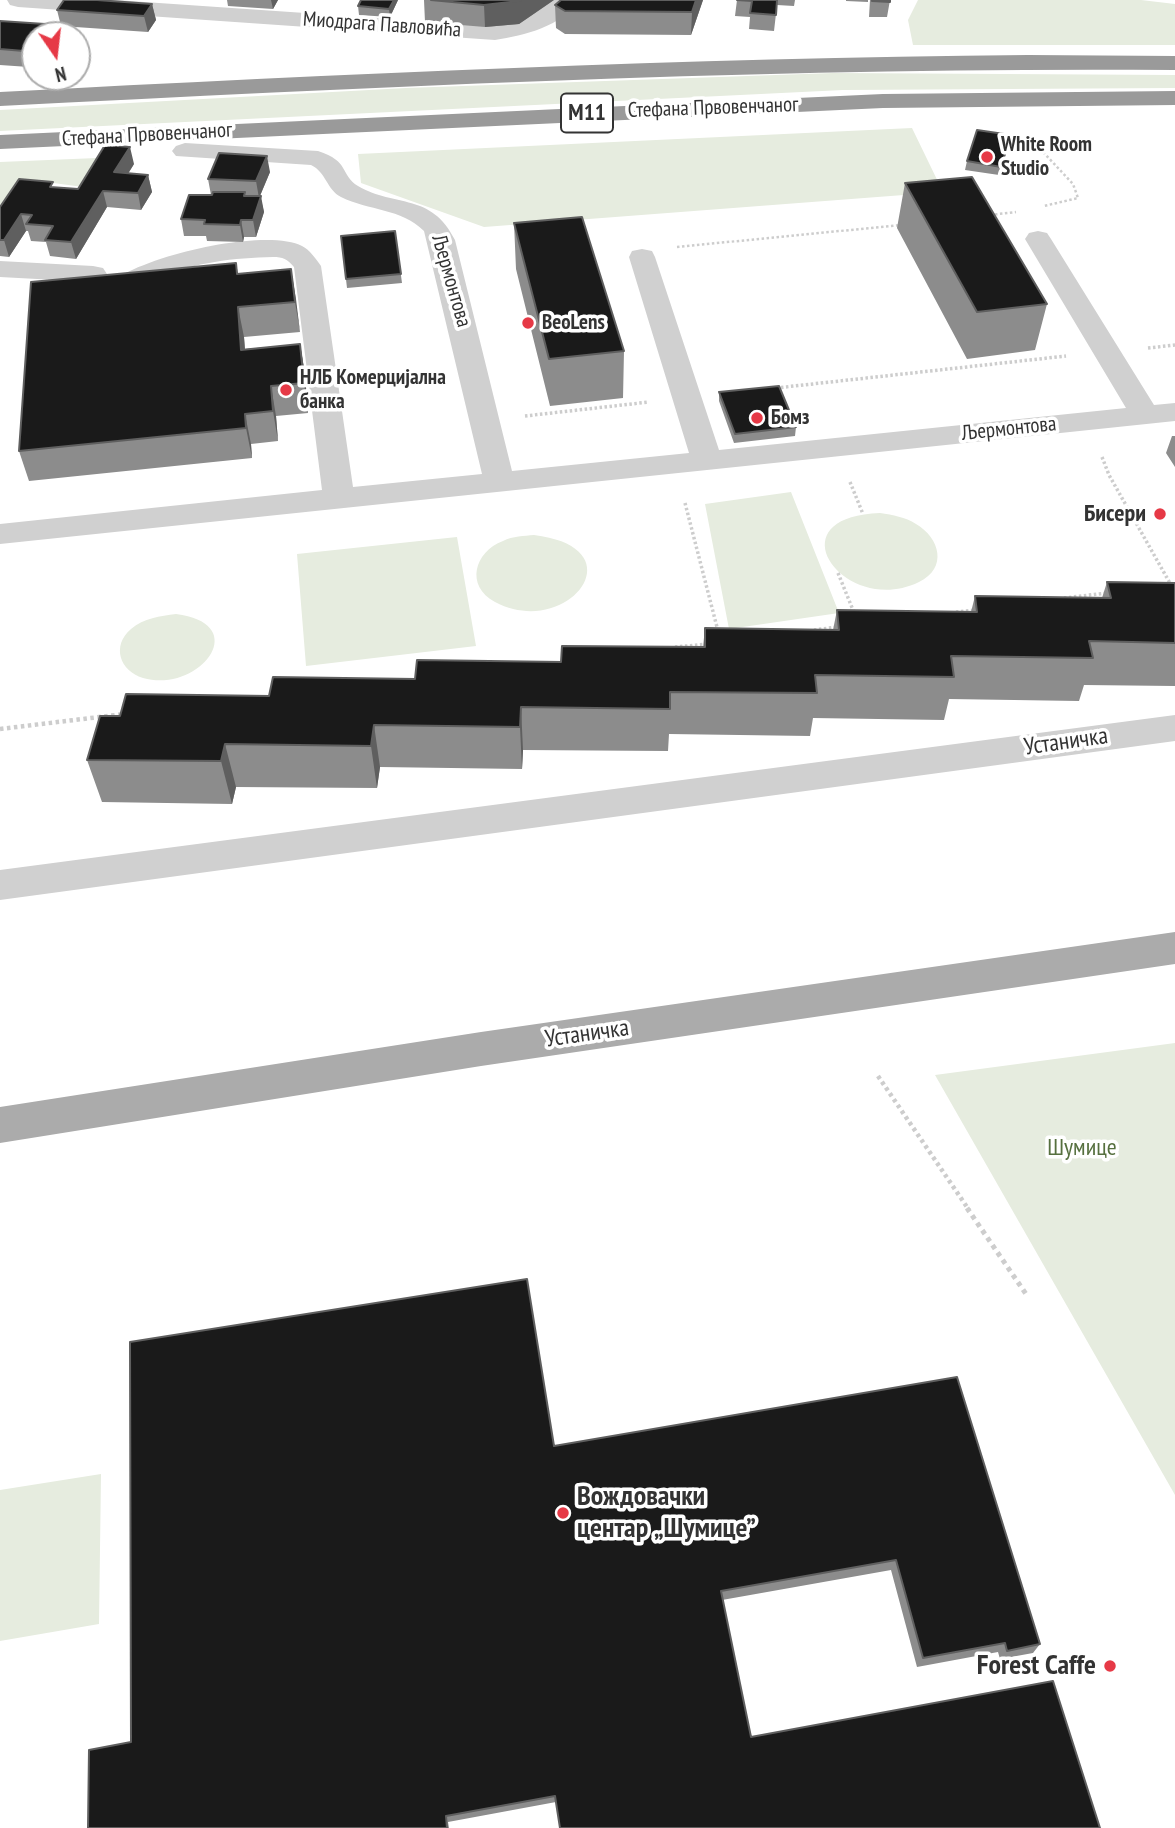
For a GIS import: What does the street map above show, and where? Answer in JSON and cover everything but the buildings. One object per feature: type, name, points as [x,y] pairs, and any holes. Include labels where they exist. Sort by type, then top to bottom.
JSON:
[{"type":"highway","name":"Стефана Првовенчаног","points":[[0,99],[644,67],[943,61],[1175,63]]},
{"type":"highway","name":"Стефана Првовенчаног","points":[[0,142],[883,101],[1175,98]]},
{"type":"main road","name":"Устаничка","points":[[0,1125],[495,1047],[1175,948]]},
{"type":"street","name":"Миодрага Павловића","points":[[18,0],[495,33],[527,29],[568,0]]},
{"type":"street","name":"Љермонтова","points":[[185,151],[309,156],[327,161],[335,170],[341,186],[348,191],[428,218],[440,232],[500,483]]},
{"type":"street","name":"Љермонтова","points":[[1038,239],[1108,352],[1160,414]]},
{"type":"street","points":[[99,306],[115,292],[138,279],[178,261],[200,255],[275,249],[291,251],[301,258],[307,266],[339,499]]},
{"type":"street","points":[[642,257],[707,461]]},
{"type":"street","points":[[0,269],[93,274]]},
{"type":"street","name":"Љермонтова","points":[[0,534],[1160,414]]},
{"type":"street","name":"Устаничка","points":[[0,885],[1175,727]]},
{"type":"path","points":[[986,216],[1038,210],[1049,203],[1078,198],[1073,184],[1044,153],[1018,150]]},
{"type":"path","points":[[1038,210],[1033,225],[1038,239]]},
{"type":"path","points":[[642,257],[662,248],[907,225]]},
{"type":"path","points":[[769,389],[1108,352]]},
{"type":"path","points":[[487,420],[687,398]]},
{"type":"path","points":[[1102,457],[1109,475],[1173,584],[1158,586]]},
{"type":"path","points":[[850,482],[863,514]]},
{"type":"path","points":[[665,649],[720,642],[685,503]]},
{"type":"path","points":[[838,573],[859,625]]},
{"type":"path","points":[[1063,598],[1117,592]]},
{"type":"path","points":[[954,612],[981,609]]},
{"type":"path","points":[[809,631],[847,626]]},
{"type":"path","points":[[0,729],[125,714]]},
{"type":"path","points":[[877,1076],[1026,1294]]},
{"type":"green space","points":[[918,0],[1141,0],[1175,4],[1175,45],[913,45],[908,20]]},
{"type":"green space","points":[[833,73],[1175,75],[1175,88],[843,90],[0,131],[0,110],[406,88]]},
{"type":"green space","points":[[912,128],[943,192],[484,227],[361,183],[358,154]]},
{"type":"green space","points":[[97,158],[83,187],[24,179],[0,215],[0,162]]},
{"type":"green space","points":[[791,492],[839,613],[729,629],[705,504]]},
{"type":"green space","points":[[880,513],[912,522],[931,537],[937,561],[928,576],[919,582],[892,590],[866,587],[845,577],[831,562],[825,546],[830,531],[847,519]]},
{"type":"green space","points":[[534,535],[566,543],[583,556],[587,572],[581,588],[567,601],[546,609],[522,611],[495,602],[486,595],[477,579],[480,561],[493,546],[503,541]]},
{"type":"green space","points":[[457,537],[476,646],[306,666],[297,554]]},
{"type":"green space","points":[[176,614],[199,620],[212,630],[215,643],[210,656],[199,667],[183,676],[164,680],[135,675],[121,657],[121,643],[125,636],[136,625],[147,620]]},
{"type":"green space","name":"Шумице","points":[[1175,1043],[1175,1495],[935,1075]]},
{"type":"green space","points":[[101,1474],[99,1624],[0,1641],[0,1490]]},
{"type":"place","name":"White Room Studio","points":[[987,157]]},
{"type":"place","name":"BeoLens","points":[[528,323]]},
{"type":"place","name":"НЛБ Комерцијална банка","points":[[286,390]]},
{"type":"place","name":"Бомз","points":[[757,418]]},
{"type":"place","name":"Бисери","points":[[1160,514]]},
{"type":"place","name":"Вождовачки центар „Шумице”","points":[[563,1513]]},
{"type":"place","name":"Forest Caffe","points":[[1110,1666]]}]
